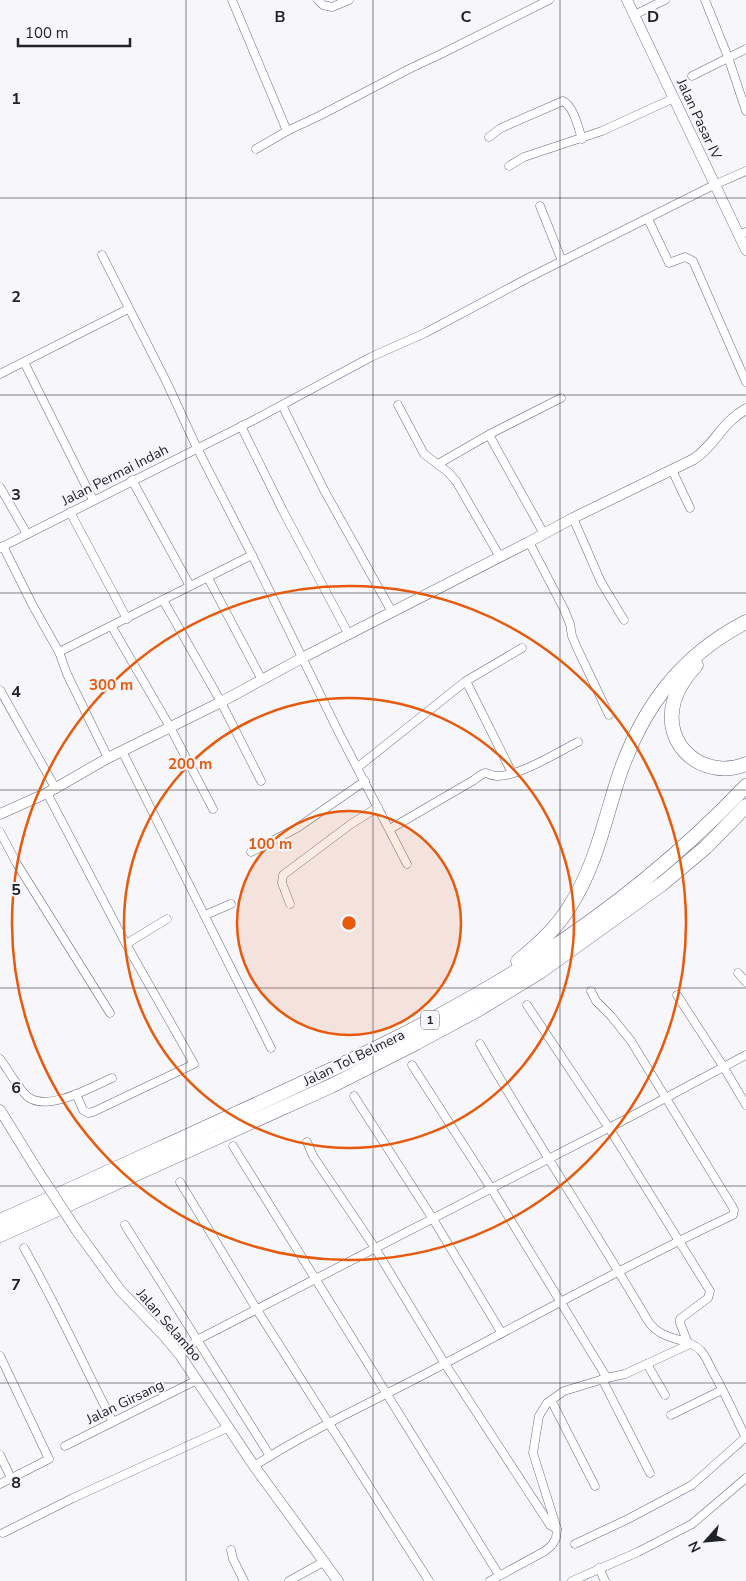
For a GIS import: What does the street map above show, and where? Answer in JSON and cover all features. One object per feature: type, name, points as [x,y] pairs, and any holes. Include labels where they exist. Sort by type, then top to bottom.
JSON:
[{"type":"highway","points":[[472,996],[541,942],[570,908],[594,860],[628,751],[645,716],[657,697],[679,670],[701,650],[717,638],[746,622]]},
{"type":"highway","points":[[746,630],[711,651],[695,666],[678,690],[673,702],[672,717],[676,740],[686,753],[696,760],[706,766],[720,769],[736,768],[746,764]]},
{"type":"highway","name":"Jalan Tol Belmera","points":[[0,1221],[332,1070],[411,1031],[534,960],[596,917],[655,871],[702,830],[746,786]]},
{"type":"highway","name":"Jalan Tol Belmera","points":[[0,1235],[331,1086],[478,1009],[541,971],[662,884],[706,847],[746,806]]},
{"type":"highway","points":[[726,827],[746,812]]},
{"type":"street","points":[[232,0],[287,131]]},
{"type":"street","points":[[318,0],[323,5],[332,6],[349,0]]},
{"type":"street","points":[[256,149],[287,131],[549,0]]},
{"type":"street","name":"Jalan Pasar IV","points":[[627,0],[714,185],[742,233],[746,250]]},
{"type":"street","points":[[634,15],[665,0]]},
{"type":"street","points":[[705,0],[746,111]]},
{"type":"street","points":[[692,76],[746,49]]},
{"type":"street","points":[[509,166],[524,157],[602,131],[674,98]]},
{"type":"street","points":[[488,137],[501,128],[563,101],[568,104],[572,112],[582,139]]},
{"type":"street","name":"Jalan Permai Indah","points":[[2,547],[282,405],[371,357],[425,332],[714,185],[746,171]]},
{"type":"street","points":[[540,206],[562,261]]},
{"type":"street","points":[[648,219],[669,263],[685,257],[693,261],[746,382]]},
{"type":"street","points":[[102,255],[346,747],[407,864]]},
{"type":"street","points":[[0,374],[128,309]]},
{"type":"street","points":[[24,362],[93,500]]},
{"type":"street","points":[[438,464],[560,398]]},
{"type":"street","points":[[282,405],[324,490],[392,612]]},
{"type":"street","points":[[398,405],[424,454],[448,472],[456,481],[500,557]]},
{"type":"street","points":[[0,814],[51,791],[108,758],[220,702],[573,518],[672,470],[704,452],[726,424],[746,409]]},
{"type":"street","points":[[241,426],[348,635]]},
{"type":"street","points":[[489,435],[544,534]]},
{"type":"street","points":[[672,470],[690,508]]},
{"type":"street","points":[[132,480],[190,586]]},
{"type":"street","points":[[0,487],[27,534]]},
{"type":"street","points":[[70,512],[127,619]]},
{"type":"street","points":[[573,518],[601,582],[624,620]]},
{"type":"street","points":[[529,542],[564,609],[572,636],[609,715]]},
{"type":"street","points":[[2,547],[59,652],[67,674],[108,758]]},
{"type":"street","points":[[59,652],[252,555]]},
{"type":"street","points":[[208,578],[262,680]]},
{"type":"street","points":[[163,600],[262,781]]},
{"type":"street","points":[[112,627],[170,727],[213,809]]},
{"type":"street","points":[[358,767],[466,681],[522,648]]},
{"type":"street","points":[[466,681],[512,773]]},
{"type":"street","points":[[0,690],[126,944],[194,1064],[93,1112],[88,1113],[83,1110],[76,1094]]},
{"type":"street","points":[[390,829],[485,772],[496,776],[512,773],[578,742]]},
{"type":"street","points":[[122,751],[271,1048]]},
{"type":"street","points":[[252,852],[297,828],[364,781]]},
{"type":"street","points":[[290,904],[282,883],[283,875],[351,824],[378,807]]},
{"type":"street","points":[[0,832],[17,864],[110,1013]]},
{"type":"street","points":[[205,915],[231,904]]},
{"type":"street","points":[[126,944],[167,919]]},
{"type":"street","points":[[738,973],[746,982]]},
{"type":"street","points":[[254,1466],[329,1423],[445,1364],[501,1332],[680,1240],[733,1215],[734,1210],[628,1036],[596,1001],[591,992]]},
{"type":"street","points":[[677,995],[746,1105]]},
{"type":"street","points":[[528,1005],[609,1128],[708,1288],[710,1295],[708,1298],[680,1319],[688,1342]]},
{"type":"street","points":[[480,1044],[507,1092],[550,1158],[651,1325],[672,1339],[688,1342],[701,1351],[746,1438],[692,1485],[628,1519],[575,1544]]},
{"type":"street","points":[[180,1355],[197,1340],[609,1128],[746,1055]]},
{"type":"street","points":[[0,1059],[26,1096],[35,1101],[48,1101],[76,1094],[112,1078]]},
{"type":"street","points":[[412,1066],[491,1188],[561,1302],[605,1378],[650,1473]]},
{"type":"street","points":[[354,1096],[433,1219],[501,1332]]},
{"type":"street","name":"Jalan Selambo","points":[[0,1110],[77,1231],[120,1290],[180,1355],[254,1466],[338,1581]]},
{"type":"street","points":[[307,1142],[313,1156],[375,1248],[445,1364],[550,1525],[557,1529]]},
{"type":"street","points":[[233,1146],[499,1575]]},
{"type":"street","points":[[180,1182],[257,1310],[429,1581]]},
{"type":"street","points":[[125,1225],[270,1456]]},
{"type":"street","points":[[24,1248],[47,1288],[113,1422]]},
{"type":"street","points":[[490,1581],[545,1551],[556,1538],[557,1529],[533,1453],[539,1416],[543,1408],[550,1400],[564,1391],[605,1378],[625,1374],[688,1342]]},
{"type":"street","points":[[0,1356],[49,1459],[0,1484]]},
{"type":"street","points":[[647,1364],[665,1395]]},
{"type":"street","name":"Jalan Girsang","points":[[65,1446],[197,1380]]},
{"type":"street","points":[[672,1415],[722,1390]]},
{"type":"street","points":[[550,1400],[596,1486]]},
{"type":"street","points":[[3,1533],[73,1498],[229,1427]]},
{"type":"street","points":[[0,1455],[11,1478]]},
{"type":"street","points":[[572,1581],[638,1552],[692,1524],[746,1478]]},
{"type":"street","points":[[231,1550],[244,1581]]},
{"type":"street","points":[[290,1581],[325,1561]]},
{"type":"street","points":[[599,1568],[605,1581]]}]
